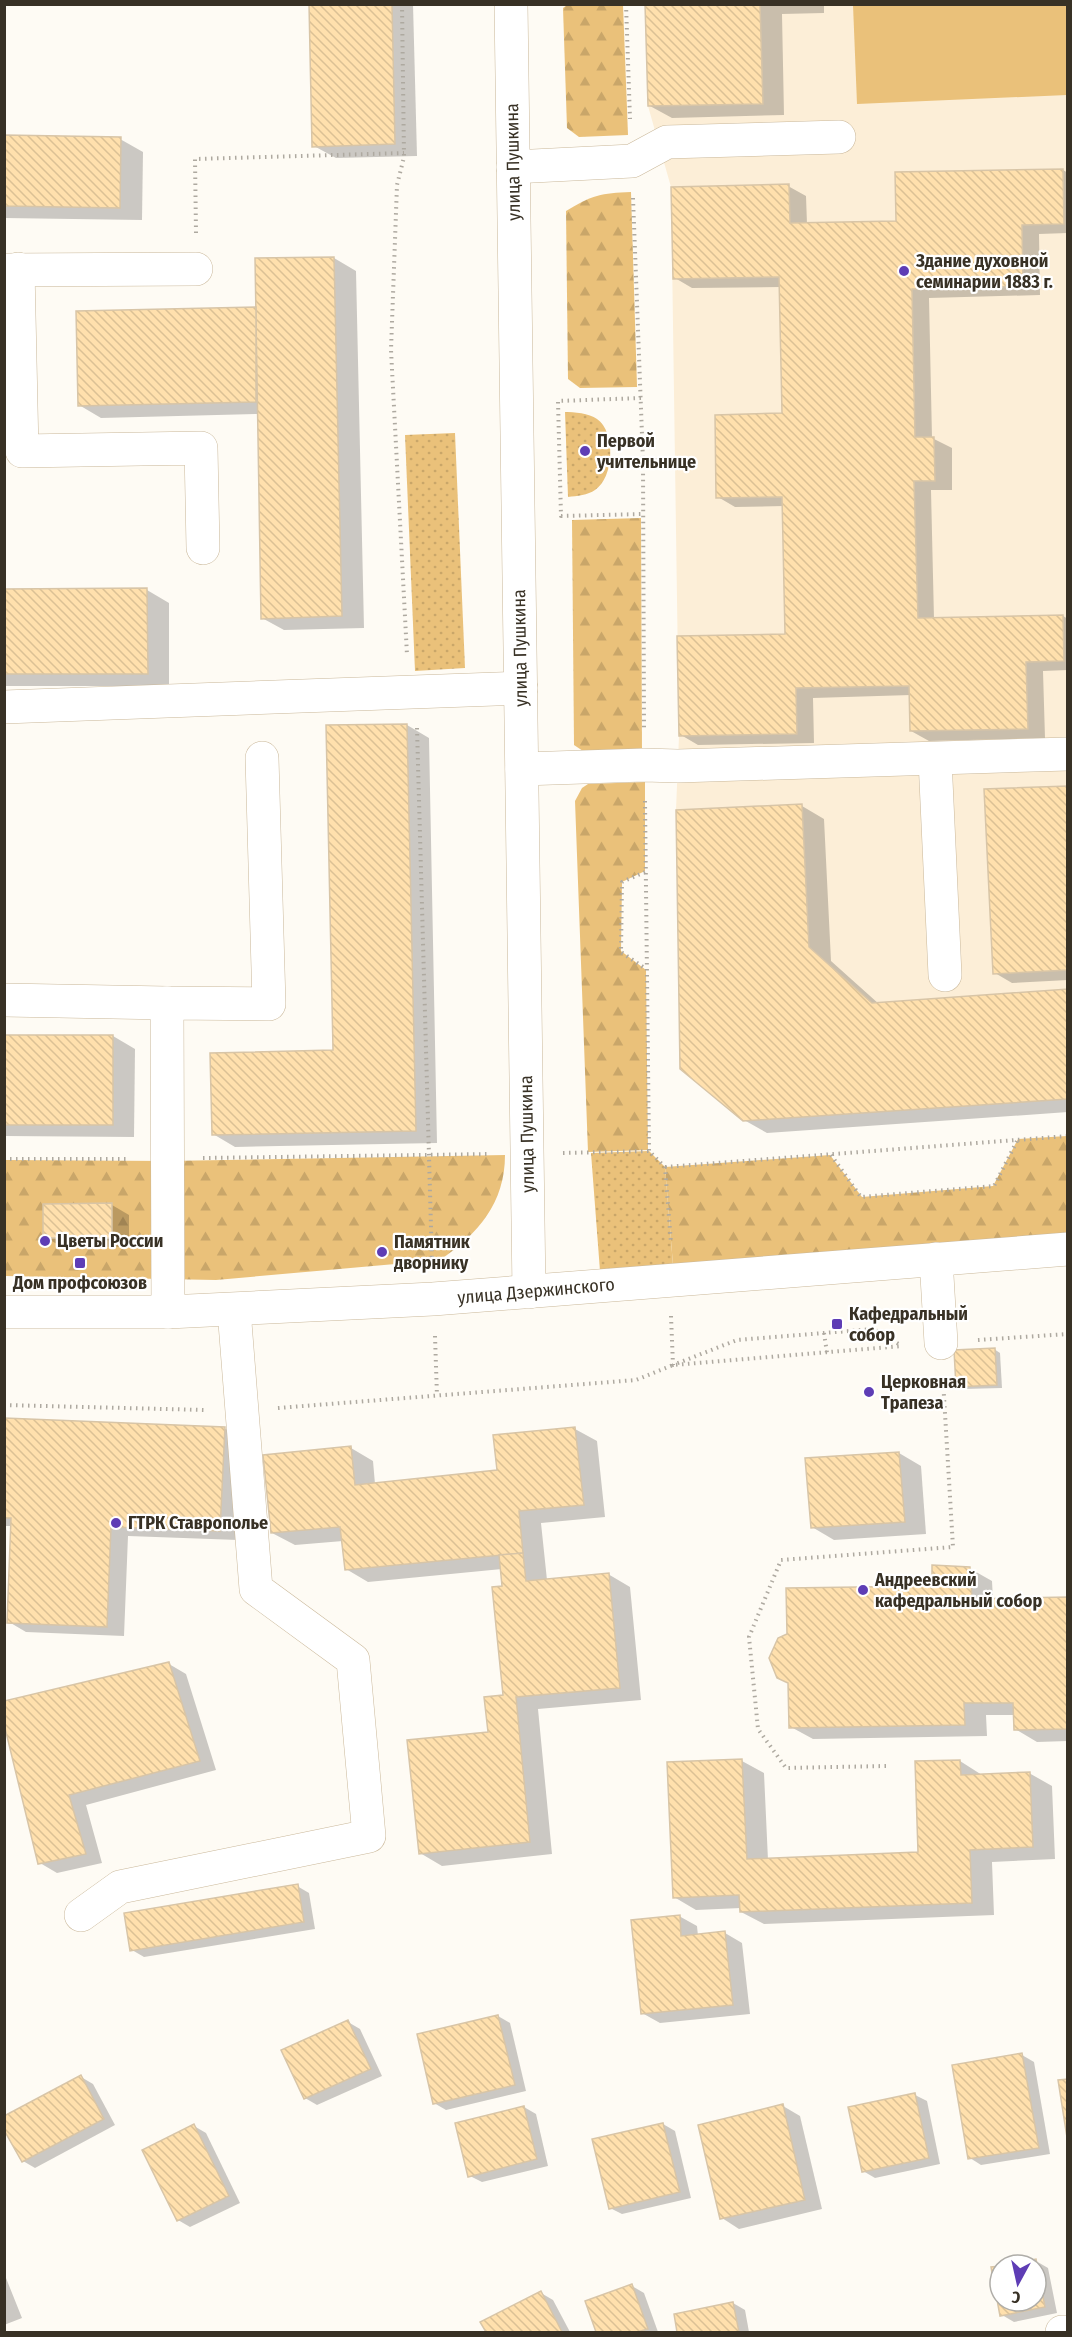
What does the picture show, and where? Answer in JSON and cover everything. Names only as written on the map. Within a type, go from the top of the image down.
[{"type":"street","name":"улица Пушкина","points":[[511,4],[529,1292]]},
{"type":"street","points":[[513,167],[632,161],[667,141],[839,137]]},
{"type":"street","points":[[196,268],[11,269],[22,452],[201,448],[203,548]]},
{"type":"street","points":[[4,707],[521,688]]},
{"type":"street","points":[[522,769],[1068,754]]},
{"type":"street","points":[[4,1000],[269,1004],[262,758]]},
{"type":"street","points":[[935,759],[945,975]]},
{"type":"street","points":[[167,1003],[168,1312]]},
{"type":"street","name":"улица Дзержинского","points":[[4,1312],[234,1310],[529,1292],[1068,1249]]},
{"type":"street","points":[[936,1259],[941,1343]]},
{"type":"street","points":[[81,1916],[120,1887],[369,1836],[353,1660],[256,1589],[234,1310]]},
{"type":"street","points":[[1062,2332],[1068,2332]]},
{"type":"path","points":[[4,1159],[429,1155],[416,722],[409,692],[391,350],[397,185],[404,153],[402,4]]},
{"type":"path","points":[[626,4],[630,124]]},
{"type":"path","points":[[196,268],[195,159],[404,153]]},
{"type":"path","points":[[632,161],[643,461],[649,1151]]},
{"type":"path","points":[[641,398],[558,401],[561,516],[643,514]]},
{"type":"path","points":[[643,461],[683,459]]},
{"type":"path","points":[[645,872],[622,882],[621,952],[646,969]]},
{"type":"path","points":[[665,1167],[1068,1136]]},
{"type":"path","points":[[830,1155],[861,1197],[994,1186],[1018,1139]]},
{"type":"path","points":[[4,1405],[243,1411],[636,1380],[737,1340],[874,1329],[902,1346]]},
{"type":"path","points":[[824,1333],[827,1353]]},
{"type":"path","points":[[673,1365],[1068,1334]]},
{"type":"path","points":[[886,1766],[786,1768],[758,1729],[749,1637],[781,1560],[953,1547],[941,1343]]},
{"type":"shaded area","points":[[645,5],[1067,5],[1067,1099],[743,1121],[680,1069],[676,810],[679,736],[671,187],[648,106]]},
{"type":"green space","points":[[567,5],[623,5],[628,135],[579,137],[567,128],[563,8]]},
{"type":"green space","points":[[853,5],[1067,5],[1067,95],[857,104]]},
{"type":"green space","points":[[631,192],[637,387],[580,388],[568,379],[566,211],[597,196]]},
{"type":"green space","points":[[565,412],[586,414],[597,419],[603,425],[610,444],[609,466],[601,484],[589,493],[568,497]]},
{"type":"green space","points":[[455,433],[465,668],[415,671],[405,435]]},
{"type":"green space","points":[[641,518],[642,753],[586,753],[574,745],[572,520]]},
{"type":"green space","points":[[645,782],[645,871],[622,882],[621,951],[646,970],[648,1150],[588,1152],[575,801],[582,788],[588,784]]},
{"type":"green space","points":[[1067,1136],[1067,1236],[673,1265],[665,1167],[830,1155],[862,1197],[993,1186],[1018,1139]]},
{"type":"green space","points":[[649,1151],[665,1167],[673,1265],[600,1271],[591,1153]]},
{"type":"green space","points":[[505,1155],[500,1188],[487,1216],[466,1239],[440,1260],[216,1280],[5,1276],[5,1160],[166,1161]]},
{"type":"building","points":[[309,4],[392,4],[395,144],[312,147]]},
{"type":"building","points":[[645,4],[760,4],[763,104],[648,106]]},
{"type":"building","points":[[4,135],[121,137],[120,208],[4,206]]},
{"type":"building","points":[[1063,169],[1064,224],[1022,225],[1023,286],[912,289],[915,437],[934,437],[935,481],[914,481],[918,618],[1063,615],[1064,661],[1026,662],[1028,729],[910,731],[909,686],[796,688],[797,734],[679,736],[677,636],[785,634],[782,497],[716,498],[715,415],[782,413],[779,277],[673,279],[671,187],[789,184],[790,223],[896,221],[895,172]]},
{"type":"building","points":[[334,257],[342,616],[261,619],[255,258]]},
{"type":"building","points":[[256,307],[256,402],[78,406],[76,311]]},
{"type":"building","points":[[147,588],[148,674],[4,674],[4,589]]},
{"type":"building","points":[[407,724],[416,1131],[212,1135],[210,1053],[333,1050],[326,725]]},
{"type":"building","points":[[1068,786],[1068,970],[993,974],[984,789]]},
{"type":"building","points":[[802,804],[809,947],[872,1003],[1068,989],[1068,1099],[743,1121],[680,1069],[676,810]]},
{"type":"building","points":[[4,1035],[113,1035],[113,1125],[4,1125]]},
{"type":"building","points":[[112,1203],[112,1238],[43,1238],[43,1204]]},
{"type":"building","points":[[995,1348],[997,1385],[956,1387],[954,1350]]},
{"type":"building","name":"ГТРК Ставрополье","points":[[4,1418],[225,1427],[220,1531],[111,1527],[107,1627],[7,1623],[11,1518],[4,1518]]},
{"type":"building","points":[[575,1427],[584,1505],[519,1511],[523,1553],[345,1570],[340,1527],[271,1533],[263,1455],[351,1446],[355,1485],[497,1470],[493,1435]]},
{"type":"building","points":[[899,1452],[905,1522],[811,1528],[805,1458]]},
{"type":"building","points":[[523,1553],[526,1581],[609,1573],[620,1688],[516,1697],[530,1842],[419,1854],[407,1740],[488,1732],[484,1697],[503,1695],[492,1587],[502,1586],[499,1555]]},
{"type":"building","points":[[932,1565],[970,1567],[972,1599],[1068,1597],[1068,1729],[1014,1730],[1013,1703],[964,1703],[965,1725],[789,1728],[788,1683],[777,1678],[769,1658],[778,1638],[787,1634],[786,1588],[932,1586]]},
{"type":"building","points":[[169,1662],[200,1761],[69,1795],[86,1854],[38,1864],[4,1724],[4,1701]]},
{"type":"building","points":[[742,1759],[747,1859],[918,1852],[915,1761],[960,1760],[961,1775],[1030,1772],[1033,1847],[970,1850],[972,1903],[740,1912],[739,1895],[673,1898],[667,1762]]},
{"type":"building","points":[[298,1884],[304,1922],[130,1951],[124,1913]]},
{"type":"building","points":[[680,1915],[681,1936],[725,1931],[733,2005],[641,2014],[631,1920]]},
{"type":"building","points":[[498,2015],[515,2085],[433,2104],[417,2034]]},
{"type":"building","points":[[348,2020],[371,2069],[304,2099],[281,2050]]},
{"type":"building","points":[[1022,2053],[1039,2148],[968,2159],[952,2065]]},
{"type":"building","points":[[81,2075],[104,2119],[22,2162],[4,2130],[4,2116]]},
{"type":"building","points":[[1068,2079],[1068,2144],[1058,2080]]},
{"type":"building","points":[[915,2093],[929,2158],[862,2172],[848,2107]]},
{"type":"building","points":[[783,2104],[805,2200],[720,2219],[698,2125]]},
{"type":"building","points":[[524,2106],[537,2159],[468,2177],[455,2123]]},
{"type":"building","points":[[663,2123],[680,2192],[609,2209],[592,2139]]},
{"type":"building","points":[[194,2124],[229,2196],[177,2221],[142,2150]]},
{"type":"building","points":[[632,2284],[648,2329],[637,2332],[596,2332],[585,2301]]},
{"type":"building","points":[[541,2291],[562,2332],[486,2332],[480,2322]]},
{"type":"building","points":[[733,2302],[739,2332],[677,2332],[674,2314]]},
{"type":"building","points":[[999,2313],[1015,2313],[1000,2316]]},
{"type":"place","name":"Здание духовной семинарии 1883 г.","points":[[904,271]]},
{"type":"place","name":"Первой учительнице","points":[[585,451]]},
{"type":"place","name":"Цветы России","points":[[45,1241]]},
{"type":"place","name":"Памятник дворнику","points":[[382,1252]]},
{"type":"place","name":"Дом профсоюзов","points":[[80,1263]]},
{"type":"place","name":"Кафедральный собор","points":[[837,1324]]},
{"type":"place","name":"Церковная Трапеза","points":[[869,1392]]},
{"type":"place","name":"ГТРК Ставрополье","points":[[116,1523]]},
{"type":"place","name":"Андреевский кафедральный собор","points":[[863,1590]]}]
